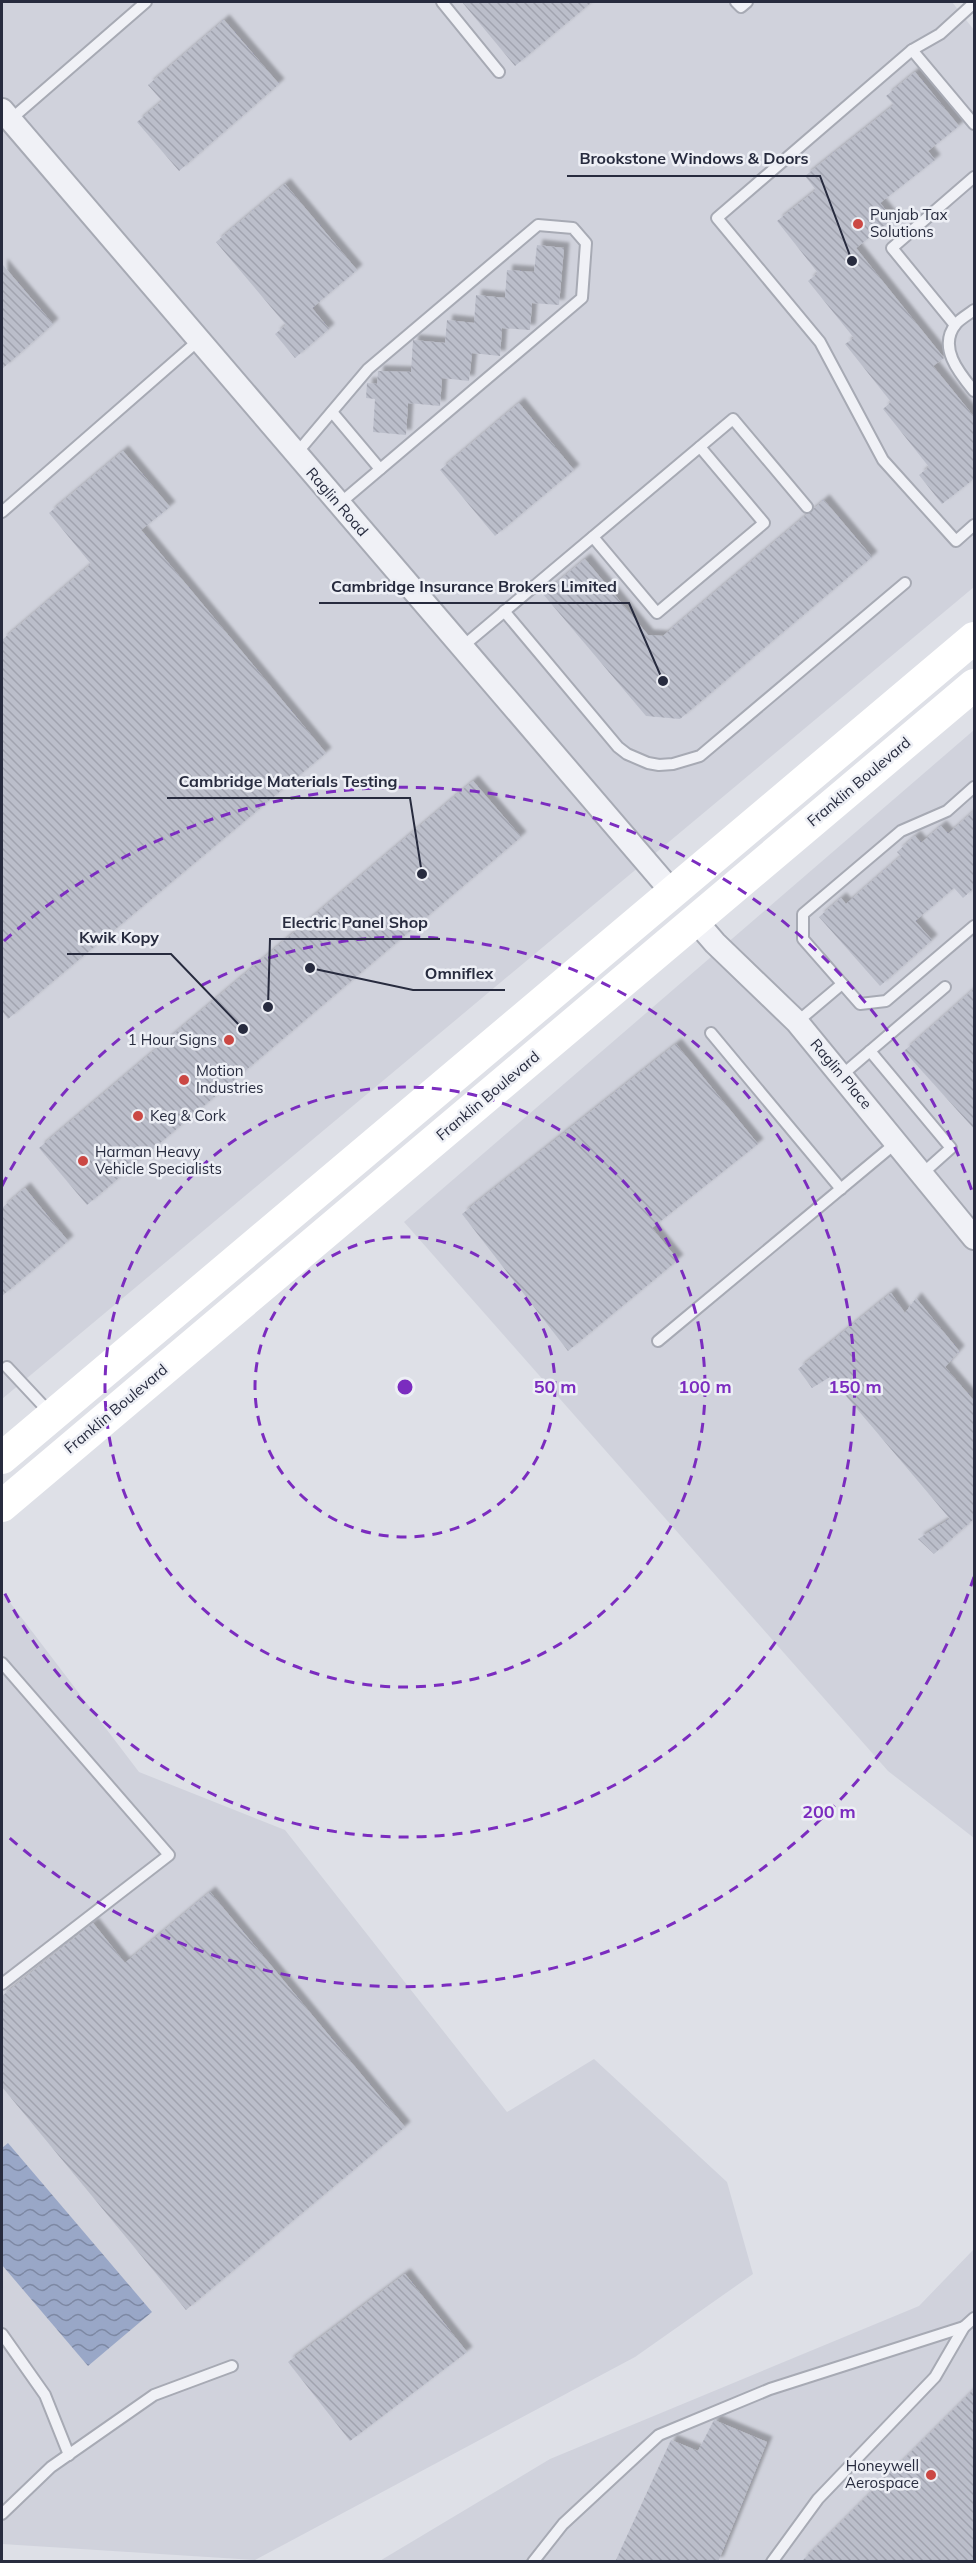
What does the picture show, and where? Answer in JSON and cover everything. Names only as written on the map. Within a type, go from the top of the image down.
[{"type":"main road","points":[[2,1458],[975,638]]},
{"type":"main road","name":"Franklin Boulevard","points":[[2,1506],[975,685]]},
{"type":"street","name":"Raglin Road","points":[[6,115],[673,893]]},
{"type":"street","name":"Raglin Place","points":[[696,921],[715,944],[797,1022],[975,1238]]},
{"type":"lane","points":[[6,115],[146,2]]},
{"type":"lane","points":[[442,2],[500,72]]},
{"type":"lane","points":[[736,2],[741,7],[747,2]]},
{"type":"lane","points":[[975,3],[940,34],[912,50],[717,218],[820,342],[883,460],[956,541],[975,525]]},
{"type":"lane","points":[[912,50],[975,124]]},
{"type":"lane","points":[[955,325],[892,248],[975,177]]},
{"type":"lane","points":[[296,454],[368,369],[538,225],[573,228],[586,243],[582,298],[339,504]]},
{"type":"lane","points":[[975,310],[955,325],[948,347],[957,370],[975,391]]},
{"type":"lane","points":[[2,512],[199,340]]},
{"type":"lane","points":[[332,412],[380,469]]},
{"type":"lane","points":[[462,647],[733,419],[807,507]]},
{"type":"lane","points":[[593,537],[657,613],[707,571],[764,523],[700,447]]},
{"type":"lane","points":[[504,611],[618,747],[648,763],[673,764],[700,756],[906,583]]},
{"type":"lane","points":[[975,787],[946,811],[901,831],[803,914],[803,939],[860,1004],[886,1001],[975,926]]},
{"type":"lane","points":[[797,1022],[842,984]]},
{"type":"lane","points":[[842,1075],[945,987]]},
{"type":"lane","points":[[711,1033],[841,1189]]},
{"type":"lane","points":[[870,1051],[951,1148],[923,1173]]},
{"type":"lane","points":[[658,1341],[898,1142]]},
{"type":"lane","points":[[7,1367],[52,1416]]},
{"type":"lane","points":[[2,1663],[169,1856],[2,1984]]},
{"type":"lane","points":[[772,2562],[818,2499],[935,2377],[964,2327],[975,2318]]},
{"type":"lane","points":[[533,2562],[563,2524],[659,2435],[770,2389],[964,2327]]},
{"type":"lane","points":[[2,2334],[45,2396],[69,2455]]},
{"type":"lane","points":[[2,2514],[51,2467],[154,2396],[232,2366]]},
{"type":"shaded area","points":[[2,2],[952,2],[974,30],[974,587],[2,1399]]},
{"type":"shaded area","points":[[974,730],[974,1838],[888,1771],[404,1222]]},
{"type":"shaded area","points":[[2,1592],[139,1772],[285,1830],[507,2112],[594,2059],[727,2182],[753,2274],[635,2357],[255,2560],[2,2544]]},
{"type":"shaded area","points":[[974,2249],[974,2561],[378,2562],[550,2459],[919,2306]]},
{"type":"water","points":[[8,2143],[152,2312],[88,2366],[2,2265],[2,2148]]},
{"type":"building","points":[[462,2],[592,2],[515,66]]},
{"type":"building","points":[[224,20],[279,84],[179,171],[137,122],[162,101],[148,85]]},
{"type":"building","points":[[915,72],[959,126],[928,151],[935,160],[880,203],[893,219],[856,248],[944,358],[933,366],[975,418],[975,478],[942,504],[919,475],[929,467],[883,409],[891,402],[845,344],[854,338],[808,281],[818,273],[777,221],[816,190],[805,176],[894,105],[886,96]]},
{"type":"building","points":[[285,184],[357,270],[312,308],[329,329],[295,358],[275,334],[286,325],[216,242]]},
{"type":"building","points":[[537,245],[564,248],[559,305],[532,303],[530,330],[502,328],[500,356],[472,353],[469,381],[442,378],[440,406],[408,403],[406,435],[373,432],[375,399],[366,398],[367,383],[377,384],[378,371],[411,372],[413,340],[445,343],[447,320],[474,323],[476,295],[505,298],[507,270],[534,272]]},
{"type":"building","points":[[2,264],[53,324],[2,369]]},
{"type":"building","points":[[519,403],[574,470],[495,536],[440,470]]},
{"type":"building","points":[[123,451],[170,507],[141,530],[326,753],[8,1019],[2,1011],[2,640],[91,564],[49,513]]},
{"type":"building","points":[[824,500],[872,557],[680,719],[646,716],[543,594],[585,559],[648,635],[663,636]]},
{"type":"building","points":[[473,781],[521,837],[87,1205],[39,1148]]},
{"type":"building","points":[[975,810],[975,887],[963,898],[954,888],[915,921],[932,940],[880,986],[819,917],[841,898],[846,904],[901,856],[897,852],[915,836],[921,843],[941,826],[948,834]]},
{"type":"building","points":[[975,988],[975,1130],[904,1051]]},
{"type":"building","points":[[676,1044],[758,1144],[652,1228],[678,1260],[568,1351],[462,1214]]},
{"type":"building","points":[[25,1188],[68,1241],[2,1296],[2,1208]]},
{"type":"building","points":[[891,1293],[905,1313],[916,1298],[959,1351],[945,1367],[975,1402],[975,1518],[934,1554],[918,1539],[950,1519],[830,1377],[812,1388],[798,1369]]},
{"type":"building","points":[[210,1892],[405,2127],[186,2310],[2,2087],[2,1996],[93,1923],[125,1963]]},
{"type":"building","points":[[405,2274],[467,2352],[350,2441],[288,2362]]},
{"type":"building","name":"Honeywell Aerospace","points":[[975,2388],[975,2562],[801,2562]]},
{"type":"building","points":[[714,2420],[767,2442],[718,2562],[615,2562],[671,2440],[698,2451]]},
{"type":"place","name":"Punjab Tax Solutions","points":[[858,224]]},
{"type":"place","name":"Brookstone Windows & Doors","points":[[852,261]]},
{"type":"place","name":"Cambridge Insurance Brokers Limited","points":[[663,681]]},
{"type":"place","name":"Cambridge Materials Testing","points":[[422,874]]},
{"type":"place","name":"Omniflex","points":[[310,968]]},
{"type":"place","name":"Electric Panel Shop","points":[[268,1007]]},
{"type":"place","name":"Kwik Kopy","points":[[243,1029]]},
{"type":"place","name":"1 Hour Signs","points":[[229,1040]]},
{"type":"place","name":"Motion Industries","points":[[184,1080]]},
{"type":"place","name":"Keg & Cork","points":[[138,1116]]},
{"type":"place","name":"Harman Heavy Vehicle Specialists","points":[[83,1161]]},
{"type":"place","name":"Honeywell Aerospace","points":[[931,2475]]}]
